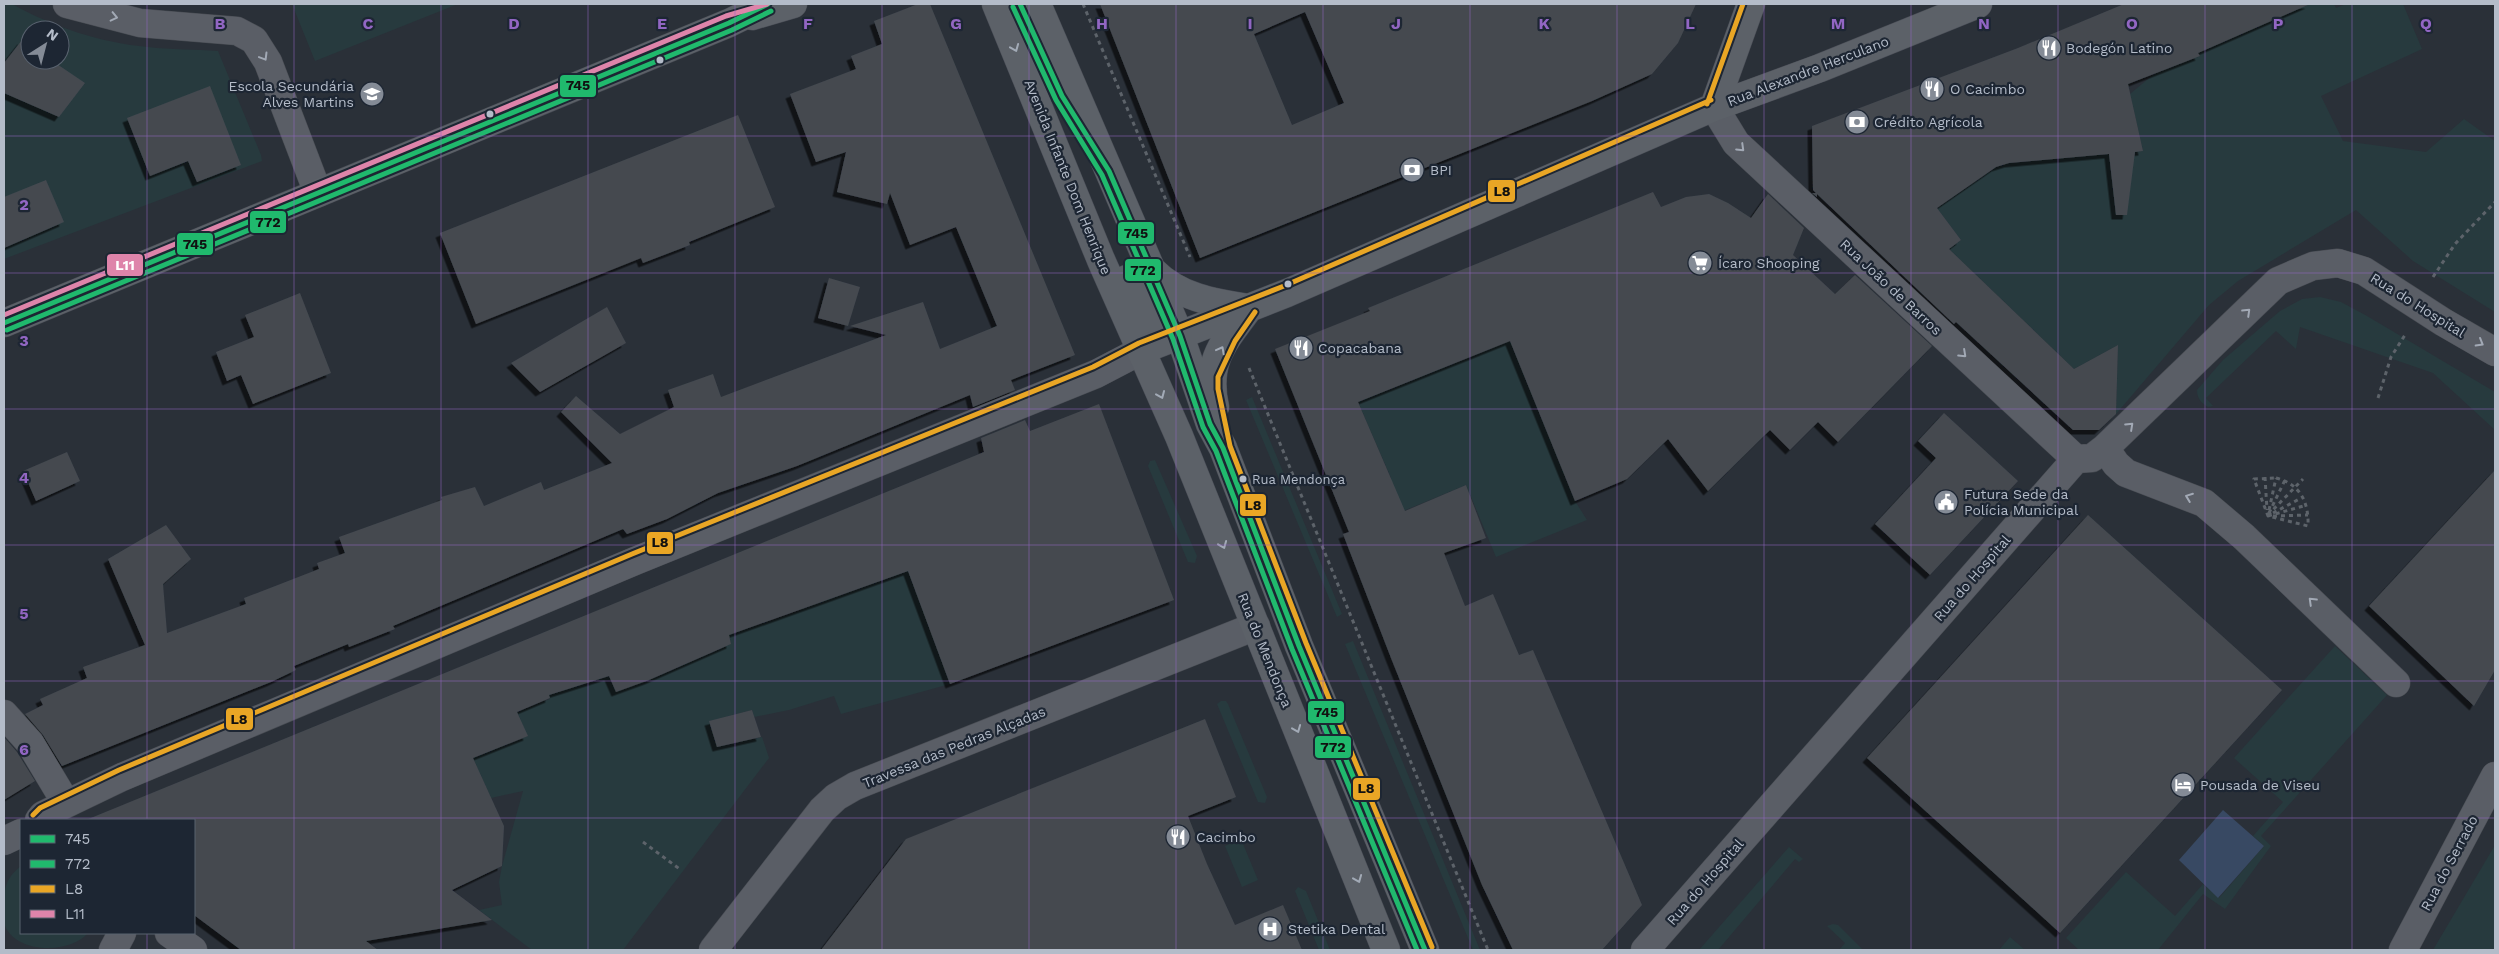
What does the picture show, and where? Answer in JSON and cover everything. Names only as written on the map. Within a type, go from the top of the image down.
[{"type":"main road","points":[[4,323],[729,23],[768,4]]},
{"type":"main road","points":[[729,23],[793,4]]},
{"type":"main road","name":"Avenida Infante Dom Henrique","points":[[996,4],[1101,260],[1142,350]]},
{"type":"main road","name":"Avenida Infante Dom Henrique","points":[[1020,4],[1062,96],[1084,134],[1109,171]]},
{"type":"main road","name":"Avenida Infante Dom Henrique","points":[[1037,4],[1180,336]]},
{"type":"main road","points":[[1714,108],[1750,4]]},
{"type":"main road","name":"Rua Alexandre Herculano","points":[[1142,350],[1249,308],[1642,141],[1714,108],[1978,4]]},
{"type":"main road","points":[[1044,120],[1068,150],[1087,182],[1133,293],[1147,313],[1162,327],[1180,336],[1210,424],[1223,448],[1299,646],[1424,947]]},
{"type":"main road","points":[[1151,269],[1162,281],[1186,294],[1215,303],[1249,308],[1232,331],[1216,360],[1211,375],[1211,390],[1223,448]]},
{"type":"main road","name":"Rua do Mendonça","points":[[1142,350],[1256,626],[1386,950]]},
{"type":"street","points":[[67,4],[140,23],[237,31],[254,40],[268,62],[318,193]]},
{"type":"street","name":"Rua João de Barros","points":[[1714,108],[1736,143],[2076,459]]},
{"type":"street","name":"Rua do Hospital","points":[[1645,950],[2076,459],[2092,458],[2105,448],[2278,282],[2313,266],[2338,263],[2364,271],[2443,322],[2495,352]]},
{"type":"street","name":"Rua Alexandre Herculano","points":[[40,819],[43,815],[66,803],[313,696],[634,560],[1096,374],[1142,350]]},
{"type":"street","points":[[2105,448],[2116,464],[2126,473],[2204,503],[2244,537],[2396,683]]},
{"type":"street","name":"Travessa das Pedras Alçadas","points":[[713,950],[822,810],[836,797],[855,786],[1256,626]]},
{"type":"street","points":[[4,714],[30,743],[66,803]]},
{"type":"street","name":"Rua do Serrado","points":[[2403,950],[2495,776]]},
{"type":"street","points":[[4,841],[20,833]]},
{"type":"street","points":[[113,950],[121,934]]},
{"type":"street","points":[[170,934],[193,950]]},
{"type":"path","points":[[1083,4],[1190,258]]},
{"type":"path","points":[[2429,283],[2456,244],[2495,202]]},
{"type":"path","points":[[1232,331],[1256,384],[1488,950]]},
{"type":"path","points":[[2378,398],[2391,356],[2405,334]]},
{"type":"path","points":[[2265,477],[2268,516]]},
{"type":"path","points":[[2265,477],[2285,480],[2303,497],[2308,505],[2308,526],[2268,516],[2254,478],[2265,477]]},
{"type":"path","points":[[2268,516],[2276,478]]},
{"type":"path","points":[[2268,516],[2302,479]]},
{"type":"path","points":[[2268,516],[2285,480]]},
{"type":"path","points":[[2268,516],[2303,497]]},
{"type":"path","points":[[2268,516],[2308,505]]},
{"type":"path","points":[[2268,516],[2308,515]]},
{"type":"path","points":[[643,842],[681,870]]},
{"type":"green space","points":[[4,4],[12,4],[44,20],[20,20],[20,70],[70,70],[70,30],[131,45],[218,51],[262,161],[4,259]]},
{"type":"green space","points":[[292,4],[458,4],[315,61]]},
{"type":"green space","points":[[2309,4],[2334,4],[2336,8],[2346,4],[2403,4],[2422,49],[2321,96],[2343,141],[2426,152],[2464,119],[2495,141],[2495,312],[2413,261],[2356,210],[2238,281],[2209,305],[2116,414],[2118,345],[2074,369],[1949,249],[1961,240],[1937,208],[1995,168],[2009,163],[2143,151],[2130,94],[2154,74],[2200,56],[2198,53]]},
{"type":"green space","points":[[2320,297],[2341,302],[2367,316],[2495,392],[2495,430],[2433,373],[2300,327],[2296,349],[2276,331],[2206,398],[2213,406],[2208,407],[2201,402],[2197,390],[2223,360],[2280,311],[2302,299]]},
{"type":"green space","points":[[1510,341],[1575,501],[1587,520],[1496,557],[1466,485],[1384,519],[1391,478],[1358,402]]},
{"type":"green space","points":[[1252,397],[1342,614],[1337,617],[1246,400]]},
{"type":"green space","points":[[1155,460],[1197,556],[1195,563],[1188,562],[1148,466],[1150,461]]},
{"type":"green space","points":[[912,565],[950,684],[841,714],[834,696],[789,710],[754,717],[752,710],[710,721],[717,747],[762,737],[769,758],[623,950],[532,950],[479,910],[502,905],[499,882],[523,791],[491,798],[473,758],[527,736],[517,712],[550,699],[547,691],[579,686],[609,676],[616,692],[649,680],[731,644],[729,635],[802,610],[801,605],[837,592],[839,596],[875,583]]},
{"type":"green space","points":[[1353,641],[1480,950],[1473,950],[1345,644]]},
{"type":"green space","points":[[2335,646],[2387,695],[2261,836],[2271,846],[2225,909],[2203,894],[2158,950],[2079,950],[2066,938],[2126,872],[2175,916],[2203,884],[2219,898],[2264,846],[2253,836],[2283,802],[2234,758]]},
{"type":"green space","points":[[1221,701],[1226,701],[1228,704],[1267,797],[1265,803],[1258,802],[1217,704]]},
{"type":"green space","points":[[1241,839],[1258,880],[1242,887],[1225,846]]},
{"type":"green space","points":[[2495,845],[2495,950],[2433,950]]},
{"type":"green space","points":[[1789,847],[1803,859],[1799,862],[1795,859],[1718,950],[1699,950]]},
{"type":"green space","points":[[20,867],[20,934],[87,934],[80,940],[69,945],[44,948],[20,942],[11,935],[5,926],[3,914],[5,891],[13,874]]},
{"type":"green space","points":[[1298,887],[1306,891],[1330,950],[1319,950],[1295,891]]},
{"type":"green space","points":[[1838,925],[1863,950],[1839,950],[1845,943],[1827,926]]},
{"type":"green space","points":[[2010,937],[2025,950],[1999,950]]},
{"type":"water","points":[[2223,810],[2264,846],[2218,898],[2179,860]]},
{"type":"building","points":[[918,4],[930,4],[1075,355],[1011,380],[1015,390],[973,407],[970,395],[797,466],[718,493],[667,519],[627,534],[623,529],[393,626],[395,629],[349,647],[348,644],[294,666],[296,670],[271,682],[62,766],[43,735],[25,714],[43,705],[40,699],[87,678],[83,667],[145,645],[108,559],[166,525],[191,559],[163,584],[167,633],[246,604],[244,598],[319,569],[317,563],[345,553],[339,537],[442,500],[441,497],[475,487],[484,506],[541,482],[544,490],[612,463],[561,412],[576,396],[620,434],[674,407],[668,390],[713,374],[721,397],[886,335],[850,326],[923,302],[940,349],[997,326],[956,227],[910,245],[890,193],[887,204],[837,192],[846,152],[816,162],[790,94],[856,69],[851,56],[882,44],[874,21]]},
{"type":"building","points":[[1100,4],[1696,4],[1678,43],[1652,74],[1592,101],[1200,258]],"holes":[[[1305,12],[1344,103],[1292,125],[1254,34]]]},
{"type":"building","points":[[2124,4],[2310,4],[2198,53],[2200,56],[2128,84],[2143,151],[2135,152],[2127,215],[2116,215],[2109,154],[2009,163],[1996,167],[1937,208],[1961,240],[1949,249],[2074,369],[2118,345],[2116,414],[2099,430],[2073,430],[1956,322],[1954,324],[1817,194],[1817,197],[1812,193],[1816,193],[1813,190],[1812,126],[2018,48]]},
{"type":"building","points":[[20,43],[20,70],[66,70],[85,83],[59,117],[4,93],[4,63]]},
{"type":"building","points":[[210,86],[241,165],[197,182],[188,161],[150,176],[127,118]]},
{"type":"building","points":[[738,115],[775,207],[689,242],[690,245],[643,263],[641,258],[476,324],[440,233]]},
{"type":"building","points":[[46,180],[64,222],[4,248],[4,197]]},
{"type":"building","points":[[1653,192],[1661,207],[1686,197],[1709,194],[1728,203],[1751,218],[1768,194],[1804,228],[1793,255],[1835,294],[1855,275],[1932,346],[1838,442],[1818,422],[1790,450],[1770,430],[1708,491],[1668,439],[1627,479],[1575,501],[1510,341],[1358,402],[1405,511],[1466,485],[1486,538],[1444,553],[1465,606],[1493,594],[1519,655],[1533,650],[1642,905],[1602,950],[1513,950],[1482,885],[1391,658],[1343,534],[1349,532],[1275,349],[1370,311],[1368,308]]},
{"type":"building","points":[[829,278],[860,287],[848,326],[818,318]]},
{"type":"building","points":[[300,293],[331,373],[253,404],[241,375],[227,381],[216,352],[254,337],[245,315]]},
{"type":"building","points":[[607,307],[626,343],[540,392],[511,363]]},
{"type":"building","points":[[1099,404],[1174,600],[950,684],[908,571],[729,635],[731,644],[649,680],[616,692],[609,676],[549,695],[550,698],[517,712],[528,736],[473,758],[504,826],[502,866],[452,890],[492,920],[366,941],[378,950],[241,950],[195,916],[195,819],[88,819],[984,452],[981,438],[1025,420],[1030,431]]},
{"type":"building","name":"Futura Sede da Polícia Municipal","points":[[1944,413],[2018,481],[1930,575],[1875,524],[1936,458],[1918,441]]},
{"type":"building","points":[[67,452],[80,481],[36,501],[23,471]]},
{"type":"building","points":[[2495,470],[2495,670],[2474,706],[2369,606]]},
{"type":"building","points":[[2088,515],[2282,690],[2060,933],[1867,758]]},
{"type":"building","points":[[752,710],[761,737],[717,747],[709,721]]},
{"type":"building","points":[[1205,719],[1236,797],[1188,816],[1207,864],[1235,925],[1283,905],[1302,950],[821,950],[906,839]]},
{"type":"building","points":[[4,737],[17,752],[35,781],[4,800]]},
{"type":"transit line","name":"L11","points":[[4,315],[726,16],[767,4]]},
{"type":"transit line","name":"745","points":[[4,323],[729,23],[768,4]]},
{"type":"transit line","name":"745","points":[[1020,4],[1062,96],[1109,171],[1180,336],[1210,424],[1223,448],[1299,646],[1425,950]]},
{"type":"transit line","name":"L8","points":[[1707,104],[1743,4]]},
{"type":"transit line","name":"772","points":[[1013,7],[1056,100],[1102,175],[1173,339],[1203,427],[1216,451],[1292,649],[1417,950]]},
{"type":"transit line","name":"772","points":[[7,330],[732,30],[771,11]]},
{"type":"transit line","name":"L8","points":[[33,815],[40,808],[119,770],[632,554],[1093,367],[1139,343],[1284,286],[1711,100]]},
{"type":"transit line","name":"L8","points":[[1255,312],[1235,341],[1218,377],[1218,389],[1230,446],[1306,643],[1432,947]]},
{"type":"place","name":"Bodegón Latino","points":[[2049,48]]},
{"type":"place","name":"O Cacimbo","points":[[1932,89]]},
{"type":"place","name":"Escola Secundária Alves Martins","points":[[372,94]]},
{"type":"place","name":"Crédito Agrícola","points":[[1857,122]]},
{"type":"place","name":"BPI","points":[[1412,170]]},
{"type":"place","name":"Ícaro Shooping","points":[[1700,263]]},
{"type":"place","name":"Copacabana","points":[[1301,348]]},
{"type":"place","name":"Rua Mendonça","points":[[1243,479]]},
{"type":"place","name":"Futura Sede da Polícia Municipal","points":[[1946,502]]},
{"type":"place","name":"Pousada de Viseu","points":[[2183,785]]},
{"type":"place","name":"Cacimbo","points":[[1178,837]]},
{"type":"place","name":"Stetika Dental","points":[[1270,929]]}]
